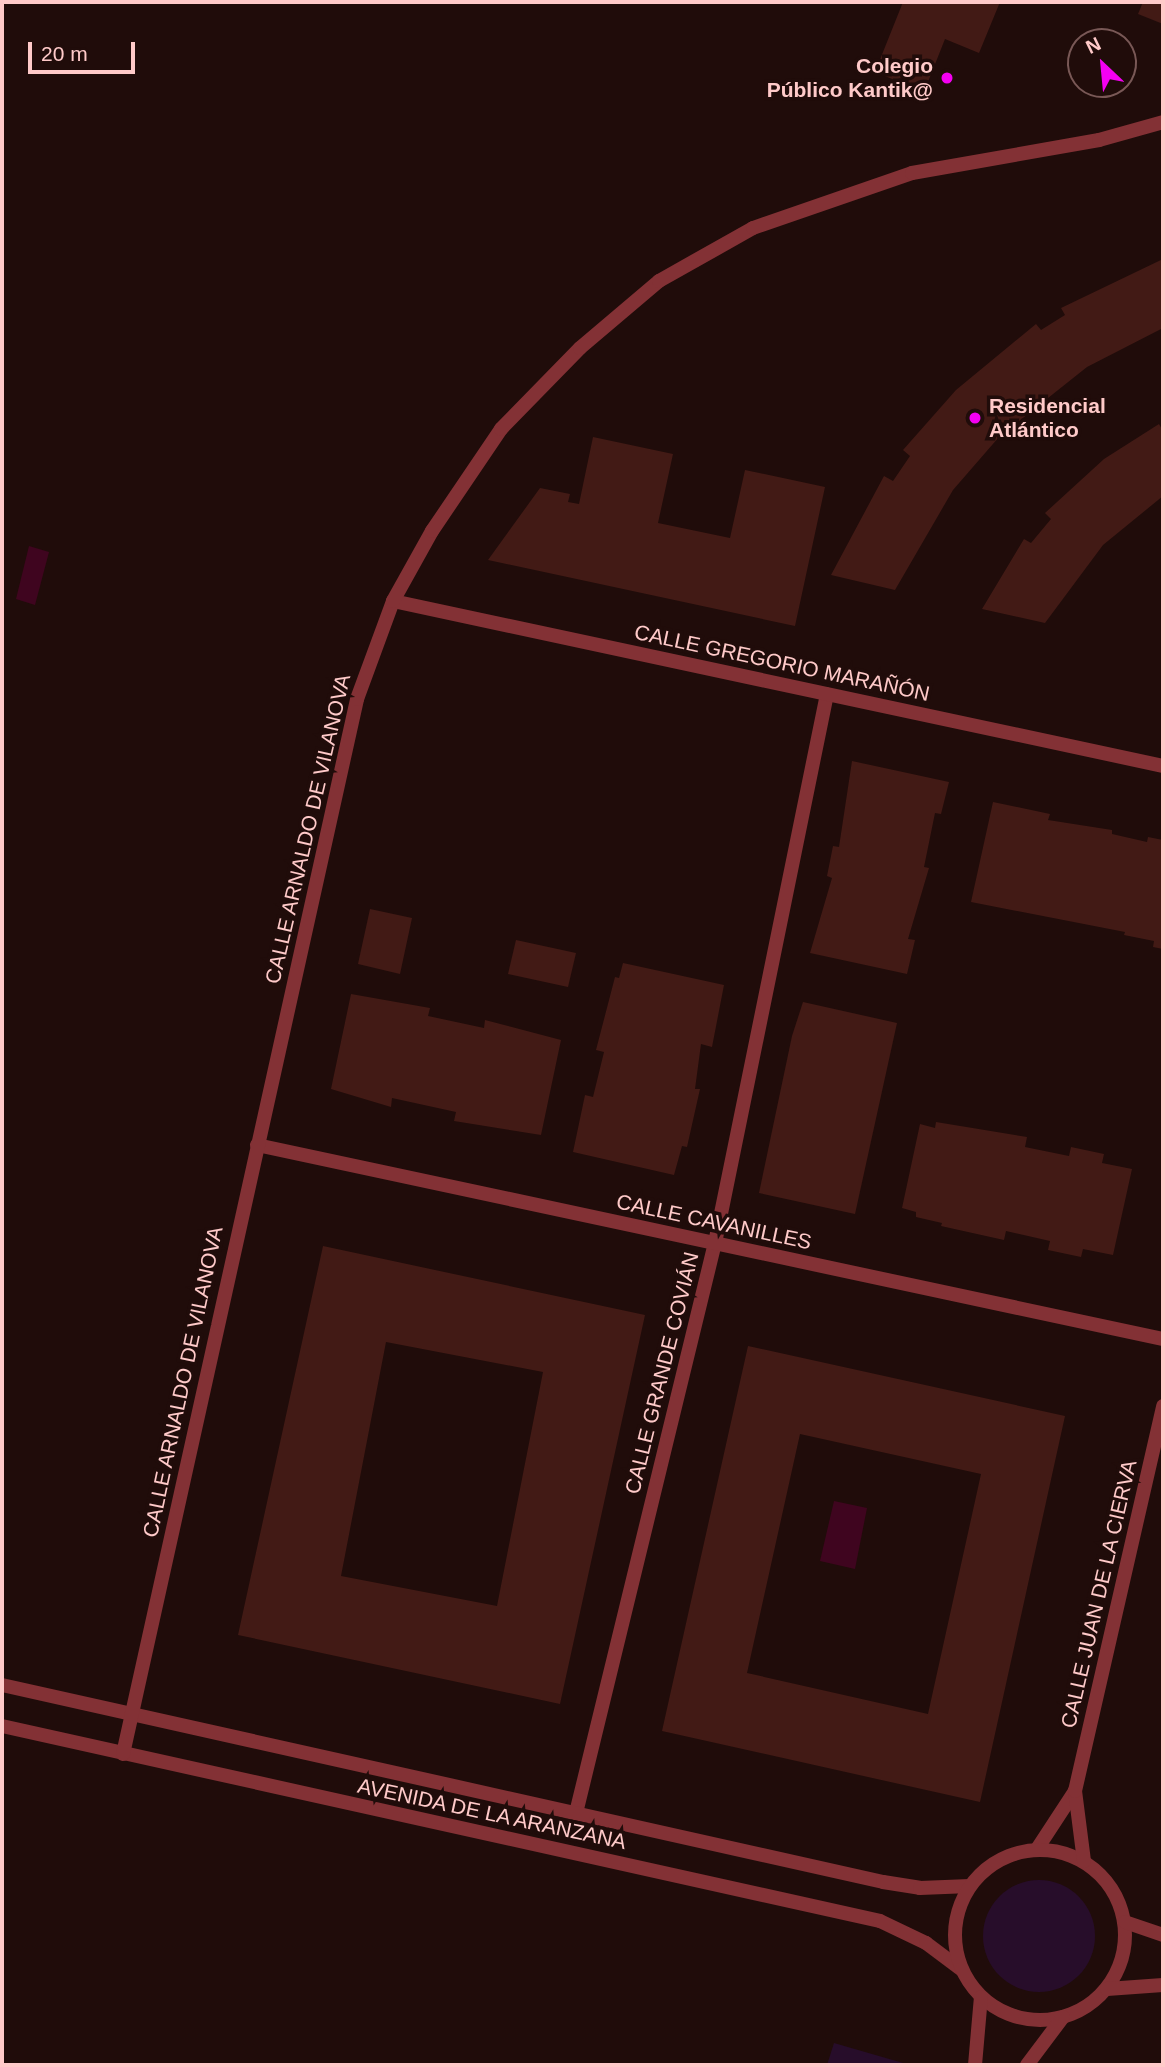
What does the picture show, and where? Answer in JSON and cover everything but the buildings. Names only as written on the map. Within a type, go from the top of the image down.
[{"type":"street","name":"CALLE ARNALDO DE VILANOVA","points":[[123,1754],[357,699],[393,601],[432,531],[501,429],[580,348],[659,281],[753,228],[838,196],[912,173],[1099,140],[1163,122]]},
{"type":"street","name":"CALLE GREGORIO MARAÑÓN","points":[[393,601],[1163,766]]},
{"type":"street","name":"CALLE GRANDE COVIÁN","points":[[576,1813],[715,1243],[827,694]]},
{"type":"street","name":"CALLE CAVANILLES","points":[[257,1145],[1163,1339]]},
{"type":"street","name":"CALLE JUAN DE LA CIERVA","points":[[1084,1861],[1075,1791],[1163,1406]]},
{"type":"street","name":"AVENIDA DE LA ARANZANA","points":[[2,1685],[895,1884],[920,1888],[970,1886]]},
{"type":"street","name":"AVENIDA DE LA ARANZANA","points":[[2,1726],[880,1922],[926,1943],[962,1970]]},
{"type":"street","name":"CALLE JUAN DE LA CIERVA","points":[[1037,1849],[1075,1791]]},
{"type":"street","points":[[1037,1849],[1084,1861],[1111,1887],[1125,1922],[1123,1957],[1107,1989],[1087,2007],[1063,2017],[1024,2018],[1005,2013],[981,1997],[962,1970],[954,1942],[957,1913],[970,1886],[999,1860],[1037,1849]]},
{"type":"street","points":[[1125,1922],[1163,1935]]},
{"type":"street","points":[[1107,1989],[1163,1985]]},
{"type":"street","points":[[975,2065],[981,1997]]},
{"type":"street","points":[[1027,2065],[1063,2017]]},
{"type":"shaded area","points":[[29,546],[49,552],[35,605],[16,599]]},
{"type":"shaded area","points":[[834,1501],[867,1508],[855,1569],[820,1561]]},
{"type":"shaded area","points":[[1039,1880],[1060,1884],[1078,1897],[1091,1915],[1095,1936],[1091,1957],[1078,1975],[1060,1988],[1039,1992],[1018,1988],[1000,1975],[987,1957],[983,1936],[987,1915],[1000,1897],[1018,1884]]},
{"type":"shaded area","points":[[834,2043],[910,2065],[827,2065]]},
{"type":"place","name":"Colegio Público Kantik@","points":[[947,78]]},
{"type":"place","name":"Residencial Atlántico","points":[[975,418]]}]
